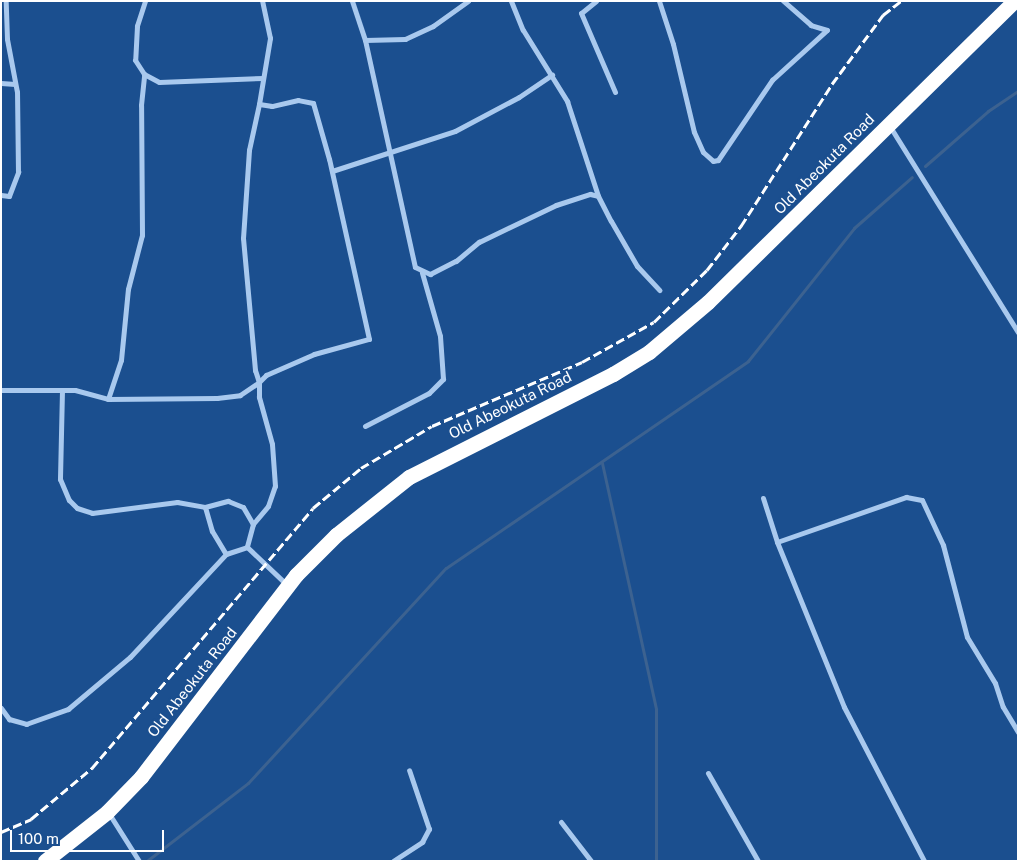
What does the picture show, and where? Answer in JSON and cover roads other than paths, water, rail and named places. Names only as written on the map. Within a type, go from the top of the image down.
[{"type":"highway","name":"Old Abeokuta Road","points":[[45,861],[108,812],[141,777],[288,586],[336,535],[409,477],[613,374],[649,352],[696,313],[1014,1]]},
{"type":"street","points":[[1,195],[9,196],[18,172],[15,84],[7,40],[6,1]]},
{"type":"street","points":[[145,1],[138,26],[135,60],[144,74],[159,82],[263,78]]},
{"type":"street","points":[[247,547],[253,524],[268,506],[275,486],[272,444],[258,397],[260,382],[255,370],[243,238],[249,150],[270,38],[262,1]]},
{"type":"street","points":[[352,1],[366,40],[412,258],[415,267],[422,273],[440,336],[443,379],[430,393],[366,426]]},
{"type":"street","points":[[366,40],[405,39],[432,26],[468,1]]},
{"type":"street","points":[[511,1],[523,30],[567,100],[598,196],[637,266],[659,290]]},
{"type":"street","points":[[596,1],[581,13],[615,92]]},
{"type":"street","points":[[659,1],[673,44],[694,132],[703,152],[713,161],[718,160],[772,80],[827,30],[811,26],[783,1]]},
{"type":"street","points":[[108,398],[121,360],[128,289],[142,236],[144,74]]},
{"type":"street","points":[[332,170],[455,132],[519,97],[552,75]]},
{"type":"street","points":[[1,83],[15,84]]},
{"type":"street","points":[[1,390],[75,390],[108,398],[217,398],[240,395],[260,382],[266,375],[314,354],[369,339],[332,170],[313,102],[298,100],[272,106],[259,104]]},
{"type":"street","points":[[889,125],[1018,332]]},
{"type":"street","points":[[590,194],[594,181]]},
{"type":"street","points":[[422,273],[430,274],[456,261],[479,242],[556,204],[590,194],[598,196]]},
{"type":"street","points":[[62,390],[60,479],[63,492],[77,508],[92,512],[177,502],[205,507],[220,501],[236,503],[247,510],[253,524]]},
{"type":"street","points":[[777,542],[906,497],[922,500],[943,545],[967,637],[995,683],[1003,708],[1018,732]]},
{"type":"street","points":[[763,498],[777,542],[844,707],[924,861]]},
{"type":"street","points":[[205,507],[212,531],[226,554]]},
{"type":"street","points":[[247,547],[288,586]]},
{"type":"street","points":[[1,708],[9,719],[26,724],[68,709],[130,657],[226,554],[247,547]]},
{"type":"street","points":[[393,861],[422,842],[428,829],[409,770]]},
{"type":"street","points":[[708,773],[758,861]]},
{"type":"street","points":[[108,812],[139,861]]},
{"type":"street","points":[[561,822],[591,861]]},
{"type":"waterway","points":[[925,166],[988,111],[1018,91]]},
{"type":"waterway","points":[[148,860],[248,783],[446,568],[748,361],[854,228],[912,177]]},
{"type":"waterway","points":[[602,463],[656,709],[656,861]]},
{"type":"railway","points":[[1,832],[31,819],[92,768],[313,508],[361,468],[432,426],[582,362],[654,322],[707,270],[741,226],[832,84],[883,15],[901,1]]}]
